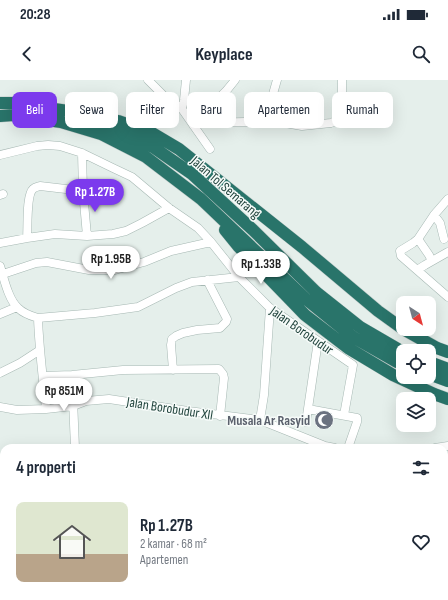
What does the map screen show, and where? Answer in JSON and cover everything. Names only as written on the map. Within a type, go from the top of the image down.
[{"type":"highway","name":"Jalan Tol Semarang","points":[[0,103],[12,103],[65,111]]},
{"type":"highway","name":"Jalan Tol Semarang","points":[[0,116],[13,115],[61,122],[101,134],[146,157],[201,199],[306,299],[353,337],[396,361]]},
{"type":"highway","points":[[118,121],[152,133],[179,149],[396,324]]},
{"type":"highway","name":"Jalan Tol Semarang","points":[[113,128],[153,147],[192,174],[253,230],[316,292],[360,326],[396,348]]},
{"type":"highway","points":[[201,199],[238,246],[305,315],[348,348],[393,375],[448,399]]},
{"type":"highway","points":[[416,336],[437,348],[448,352]]},
{"type":"highway","points":[[436,365],[448,369]]},
{"type":"highway","points":[[436,377],[448,381]]},
{"type":"street","points":[[148,80],[166,98],[182,110],[187,116]]},
{"type":"street","points":[[182,110],[186,80]]},
{"type":"street","points":[[226,92],[235,80]]},
{"type":"street","points":[[274,92],[277,80]]},
{"type":"street","points":[[236,122],[285,123],[302,126],[331,123],[340,119],[342,115],[342,80]]},
{"type":"street","points":[[195,128],[210,149]]},
{"type":"street","name":"Jalan Borobudur","points":[[0,155],[37,146],[48,145],[60,146],[82,153],[132,178],[169,208],[198,228],[239,277],[270,308],[353,365],[344,416]]},
{"type":"street","points":[[82,153],[83,191],[87,236]]},
{"type":"street","points":[[27,238],[28,208],[32,190],[40,186],[83,191]]},
{"type":"street","points":[[448,199],[434,215],[418,239],[400,251],[401,256],[448,298]]},
{"type":"street","points":[[0,243],[55,234],[87,236],[113,234],[126,231],[169,208]]},
{"type":"street","points":[[434,215],[440,224],[444,239]]},
{"type":"street","points":[[418,239],[432,261]]},
{"type":"street","points":[[211,242],[171,251],[144,262],[115,270],[89,270],[47,262],[1,270],[10,296],[17,307],[27,314],[38,318],[95,313],[138,307],[176,288],[192,282],[239,277]]},
{"type":"street","points":[[417,270],[448,252]]},
{"type":"street","points":[[173,370],[171,345],[172,340],[176,336],[197,330],[220,328],[226,322],[227,319],[207,280]]},
{"type":"street","points":[[0,314],[17,307]]},
{"type":"street","points":[[260,420],[264,395],[270,308]]},
{"type":"street","points":[[38,318],[46,409]]},
{"type":"street","points":[[306,422],[318,341]]},
{"type":"street","points":[[0,373],[20,363],[40,350]]},
{"type":"street","points":[[43,376],[123,370],[219,369],[224,378],[220,416]]},
{"type":"street","points":[[72,375],[75,444]]},
{"type":"street","name":"Jalan Borobudur XII","points":[[0,408],[17,410],[46,409],[74,406],[86,401],[109,399],[220,416],[260,420],[318,444]]},
{"type":"street","points":[[308,409],[356,418],[358,420],[349,444]]},
{"type":"place","name":"Musala Ar Rasyid","points":[[324,420]]}]
